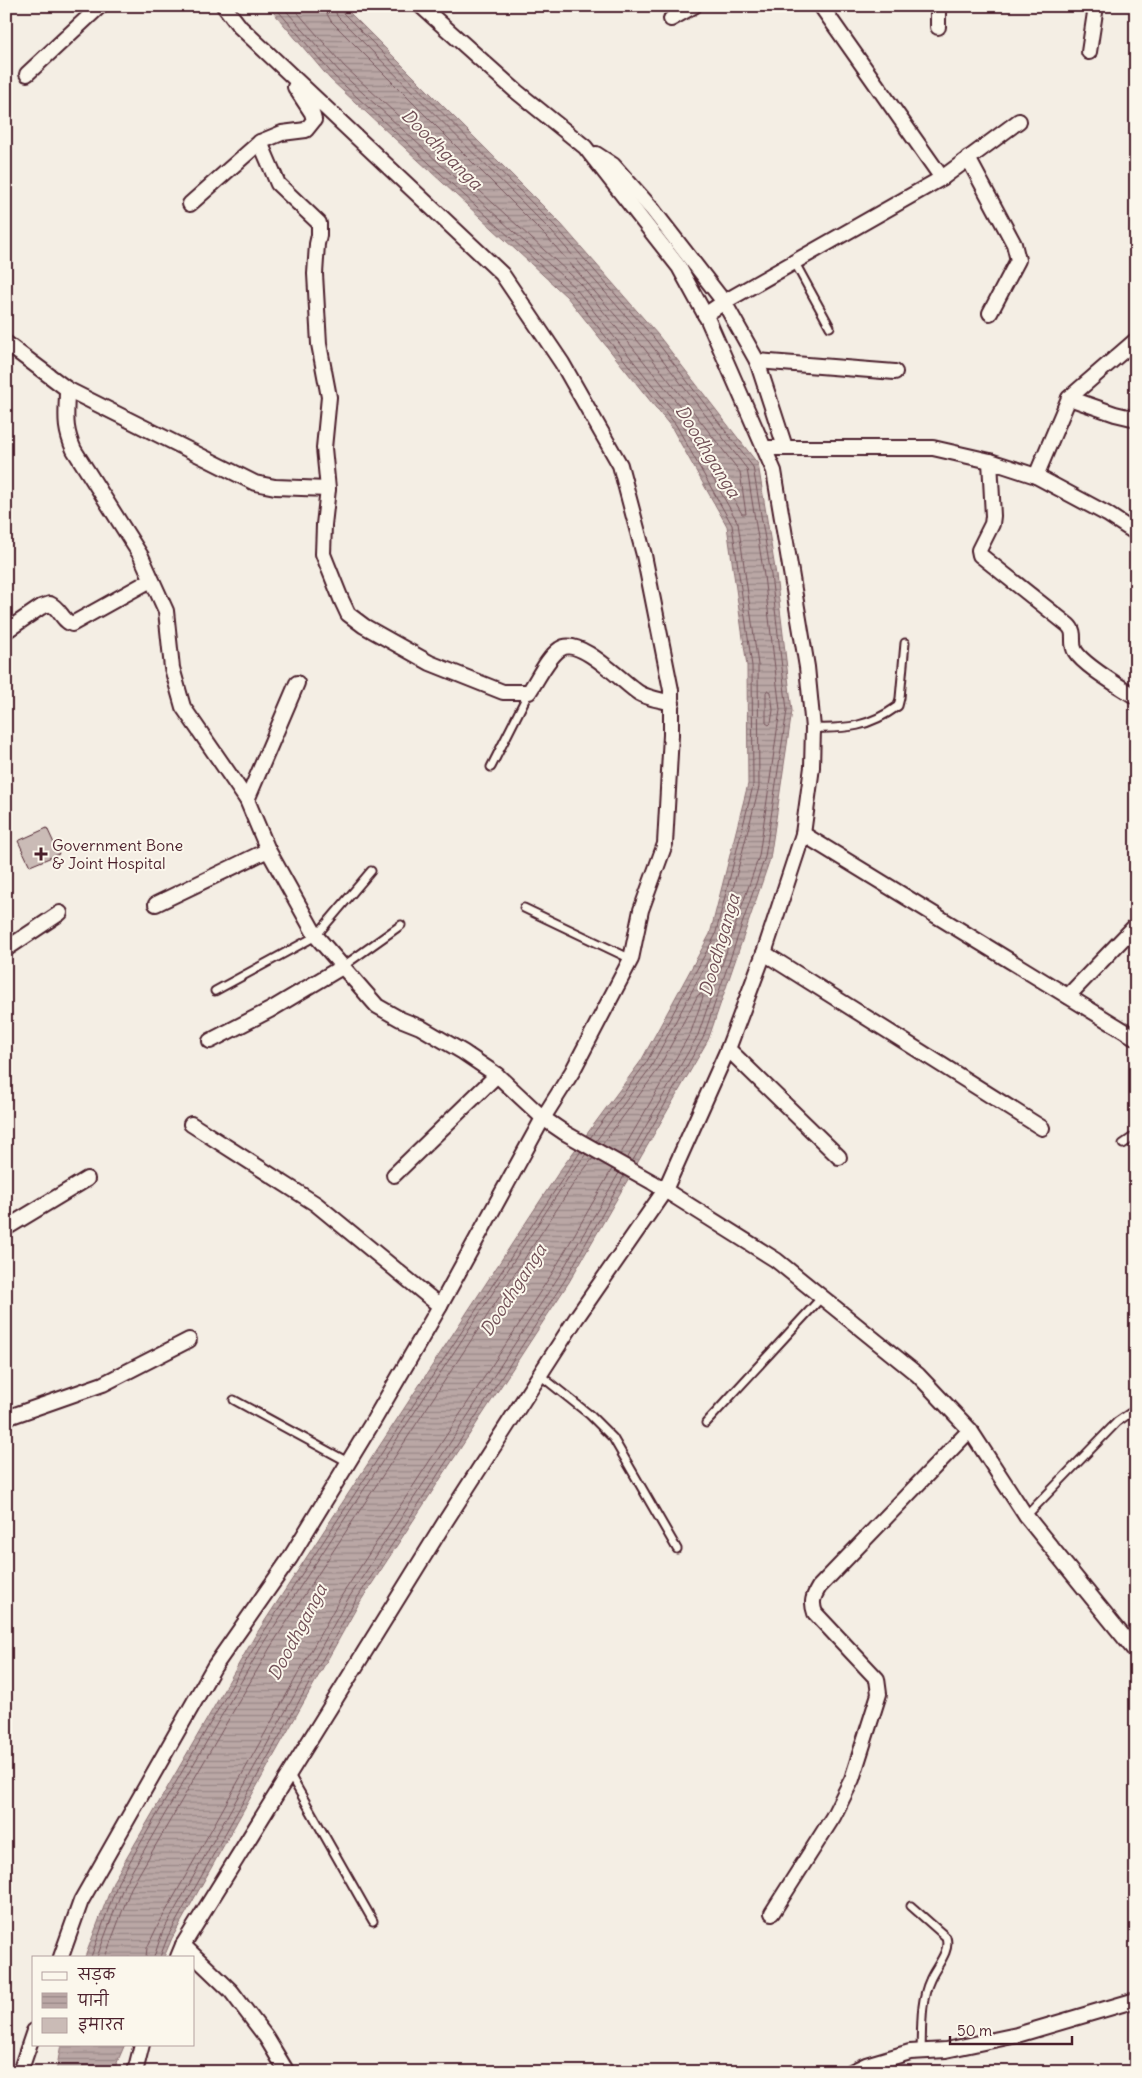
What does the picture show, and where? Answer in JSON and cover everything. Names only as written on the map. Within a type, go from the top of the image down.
[{"type":"street","points":[[27,74],[100,6]]},
{"type":"street","points":[[61,1956],[81,1901],[214,1667],[290,1558],[348,1462],[440,1306],[543,1118],[572,1072],[631,960],[641,910],[665,844],[672,703],[644,554],[620,465],[562,363],[502,274],[280,66],[240,27],[224,6]]},
{"type":"street","points":[[421,6],[517,92],[585,147],[612,166],[652,209],[724,302],[757,361],[785,447]]},
{"type":"street","points":[[671,19],[694,6]]},
{"type":"street","points":[[821,6],[942,178]]},
{"type":"street","points":[[938,6],[938,27]]},
{"type":"street","points":[[1089,52],[1096,6]]},
{"type":"street","points":[[190,204],[260,142],[282,133],[306,130],[314,120],[312,113],[280,66]]},
{"type":"street","points":[[705,315],[724,302],[942,178],[1019,121]]},
{"type":"street","points":[[260,142],[278,184],[318,223],[319,235],[315,274],[319,344],[329,397],[324,448],[328,490],[323,554],[348,614],[364,626],[430,663],[503,692],[529,692],[560,648],[571,645],[583,650],[640,694],[672,703]]},
{"type":"street","points":[[181,1951],[289,1773],[540,1374],[665,1190],[728,1049],[764,953],[803,834],[812,768],[812,728],[807,668],[774,471],[705,315],[679,267],[585,147]]},
{"type":"street","points":[[968,158],[1014,244],[1018,260],[990,314]]},
{"type":"street","points":[[1036,476],[1069,398],[1136,340]]},
{"type":"street","points":[[6,343],[67,389],[255,483],[275,487],[328,490]]},
{"type":"street","points":[[757,361],[895,372]]},
{"type":"street","points":[[67,389],[67,435],[74,450],[141,556],[166,611],[172,668],[183,707],[247,800],[268,850],[316,936],[342,967],[376,1006],[420,1027],[497,1075],[543,1118],[565,1134],[652,1182],[776,1260],[918,1374],[970,1430],[1026,1516],[1136,1652]]},
{"type":"street","points":[[1069,398],[1115,414],[1136,419]]},
{"type":"street","points":[[764,448],[933,448],[990,461],[1036,476],[1108,514],[1136,533]]},
{"type":"street","points":[[990,461],[993,516],[992,524],[979,550],[980,555],[1068,625],[1073,631],[1075,650],[1086,662],[1136,697]]},
{"type":"street","points":[[6,631],[41,607],[50,604],[54,605],[64,618],[72,624],[151,580]]},
{"type":"street","points":[[247,800],[297,683]]},
{"type":"street","points":[[803,834],[1136,1038]]},
{"type":"street","points":[[156,904],[268,850]]},
{"type":"street","points":[[6,949],[60,913]]},
{"type":"street","points":[[1068,996],[1136,925]]},
{"type":"street","points":[[764,953],[1042,1128]]},
{"type":"street","points":[[210,1041],[270,1010],[342,967]]},
{"type":"street","points":[[728,1049],[839,1157]]},
{"type":"street","points":[[394,1175],[497,1075]]},
{"type":"street","points":[[191,1124],[316,1204],[440,1306]]},
{"type":"street","points":[[6,1228],[87,1179]]},
{"type":"street","points":[[6,1418],[103,1384],[189,1340]]},
{"type":"street","points":[[772,1913],[833,1817],[852,1779],[879,1694],[879,1685],[872,1673],[815,1613],[812,1604],[813,1596],[819,1587],[970,1430]]},
{"type":"street","points":[[195,1962],[231,1991],[266,2038],[288,2072]]},
{"type":"street","points":[[851,2072],[866,2065],[910,2052],[946,2050],[1017,2035],[1136,2000]]},
{"type":"street","points":[[20,2072],[32,2037]]},
{"type":"street","points":[[135,2072],[142,2046]]},
{"type":"lane","points":[[795,263],[830,327]]},
{"type":"lane","points":[[812,728],[854,727],[870,722],[898,706],[906,643]]},
{"type":"lane","points":[[491,767],[529,692]]},
{"type":"lane","points":[[215,991],[316,936],[371,871]]},
{"type":"lane","points":[[524,908],[631,960]]},
{"type":"lane","points":[[342,967],[401,925]]},
{"type":"lane","points":[[1123,1144],[1136,1135]]},
{"type":"lane","points":[[706,1423],[822,1297]]},
{"type":"lane","points":[[540,1374],[590,1415],[613,1438],[677,1549]]},
{"type":"lane","points":[[234,1400],[348,1462]]},
{"type":"lane","points":[[1026,1516],[1117,1422],[1136,1409]]},
{"type":"lane","points":[[289,1773],[373,1921]]},
{"type":"lane","points":[[911,1906],[946,1937],[947,1941],[944,1954],[926,1990],[921,2051]]},
{"type":"water","name":"Doodhganga","points":[[268,6],[343,6],[561,224],[658,335],[758,464],[776,575],[792,711],[770,859],[708,1040],[569,1282],[358,1605],[172,1938],[164,1956],[85,1956],[114,1880],[255,1636],[561,1169],[641,1061],[710,934],[748,784],[747,666],[727,526],[672,428],[567,297],[330,79]]},
{"type":"water","points":[[61,2046],[124,2046],[113,2072],[56,2072]]},
{"type":"building","points":[[47,828],[59,854],[30,866],[18,841]]},
{"type":"place","name":"Government Bone & Joint Hospital","points":[[41,854]]}]
